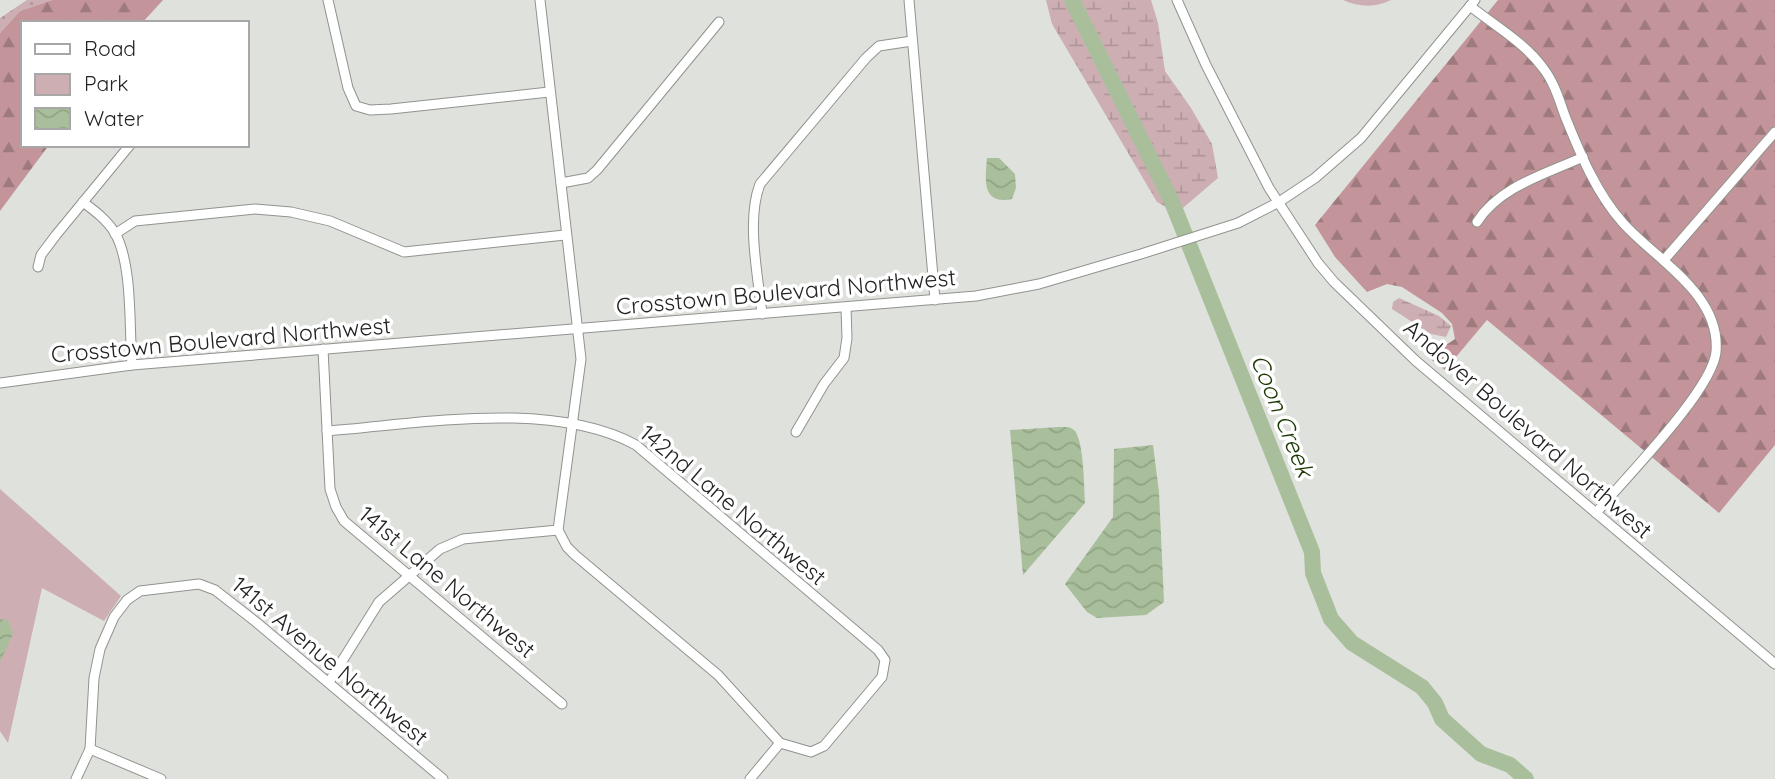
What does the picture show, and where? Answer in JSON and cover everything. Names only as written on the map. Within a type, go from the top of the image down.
[{"type":"street","points":[[328,0],[348,88],[356,106],[369,110],[391,109],[549,92]]},
{"type":"street","points":[[540,0],[565,236],[578,329],[580,367],[558,530],[567,547],[575,555],[718,675],[780,743],[750,779]]},
{"type":"street","points":[[909,0],[935,300]]},
{"type":"street","name":"Andover Boulevard Northwest","points":[[1177,0],[1206,65],[1269,188],[1318,263],[1334,282],[1416,361],[1775,664]]},
{"type":"street","points":[[1472,3],[1534,56],[1544,68],[1556,88],[1583,157],[1610,207],[1623,223],[1664,260],[1706,309],[1715,337],[1715,359],[1698,392],[1597,513]]},
{"type":"street","name":"Crosstown Boulevard Northwest","points":[[0,383],[132,365],[935,300],[985,295],[1039,284],[1208,233],[1246,220],[1279,202],[1315,178],[1361,138],[1472,3]]},
{"type":"street","points":[[561,183],[588,178],[597,170],[719,22]]},
{"type":"street","points":[[762,314],[754,214],[754,198],[760,184],[866,58],[879,46],[912,41]]},
{"type":"street","points":[[1664,260],[1775,132]]},
{"type":"street","points":[[38,267],[41,255],[128,147]]},
{"type":"street","points":[[1477,222],[1500,196],[1583,157]]},
{"type":"street","points":[[83,202],[115,233],[127,272],[132,365]]},
{"type":"street","points":[[115,233],[135,221],[256,209],[290,212],[330,221],[404,251],[565,236]]},
{"type":"street","points":[[796,432],[824,384],[844,358],[847,338],[846,308]]},
{"type":"street","name":"141st Lane Northwest","points":[[323,349],[330,489],[336,508],[344,521],[562,704]]},
{"type":"street","name":"142nd Lane Northwest","points":[[327,431],[506,417],[608,432],[636,445],[878,650],[885,660],[882,677],[824,746],[811,752],[780,743]]},
{"type":"street","points":[[329,682],[379,602],[440,548],[463,539],[558,530]]},
{"type":"street","name":"141st Avenue Northwest","points":[[90,749],[94,678],[100,649],[110,625],[134,593],[146,589],[199,584],[215,590],[443,779]]},
{"type":"street","points":[[76,779],[90,749],[161,779]]},
{"type":"green space","points":[[27,0],[52,0],[20,11],[0,33],[0,18]]},
{"type":"green space","points":[[52,0],[163,0],[144,21],[21,21],[21,147],[48,147],[0,211],[0,33],[20,11]]},
{"type":"green space","points":[[1046,0],[1151,0],[1158,23],[1165,71],[1212,144],[1218,178],[1177,213],[1157,202],[1052,24]]},
{"type":"green space","points":[[1343,0],[1391,0],[1367,6]]},
{"type":"green space","points":[[1498,0],[1775,0],[1775,445],[1719,513],[1487,320],[1445,370],[1428,357],[1455,339],[1452,324],[1442,313],[1402,287],[1387,284],[1367,292],[1335,257],[1315,225]]},
{"type":"green space","points":[[1399,298],[1439,316],[1451,326],[1446,337],[1431,334],[1392,309],[1393,302]]},
{"type":"green space","points":[[0,489],[121,596],[104,621],[42,588],[8,743],[0,731]]},
{"type":"water","points":[[987,158],[999,158],[1015,174],[1016,188],[1012,199],[1002,200],[990,195],[986,183]]},
{"type":"water","points":[[1072,428],[1078,437],[1085,503],[1023,575],[1010,430]]},
{"type":"water","points":[[1153,445],[1159,492],[1164,602],[1146,615],[1097,618],[1087,612],[1065,584],[1113,517],[1114,449]]},
{"type":"water","points":[[0,619],[8,620],[13,634],[0,662]]},
{"type":"waterway","name":"Coon Creek","points":[[1072,0],[1172,202],[1312,552],[1313,573],[1331,619],[1352,643],[1422,687],[1435,703],[1442,719],[1481,754],[1510,765],[1526,779]]}]
